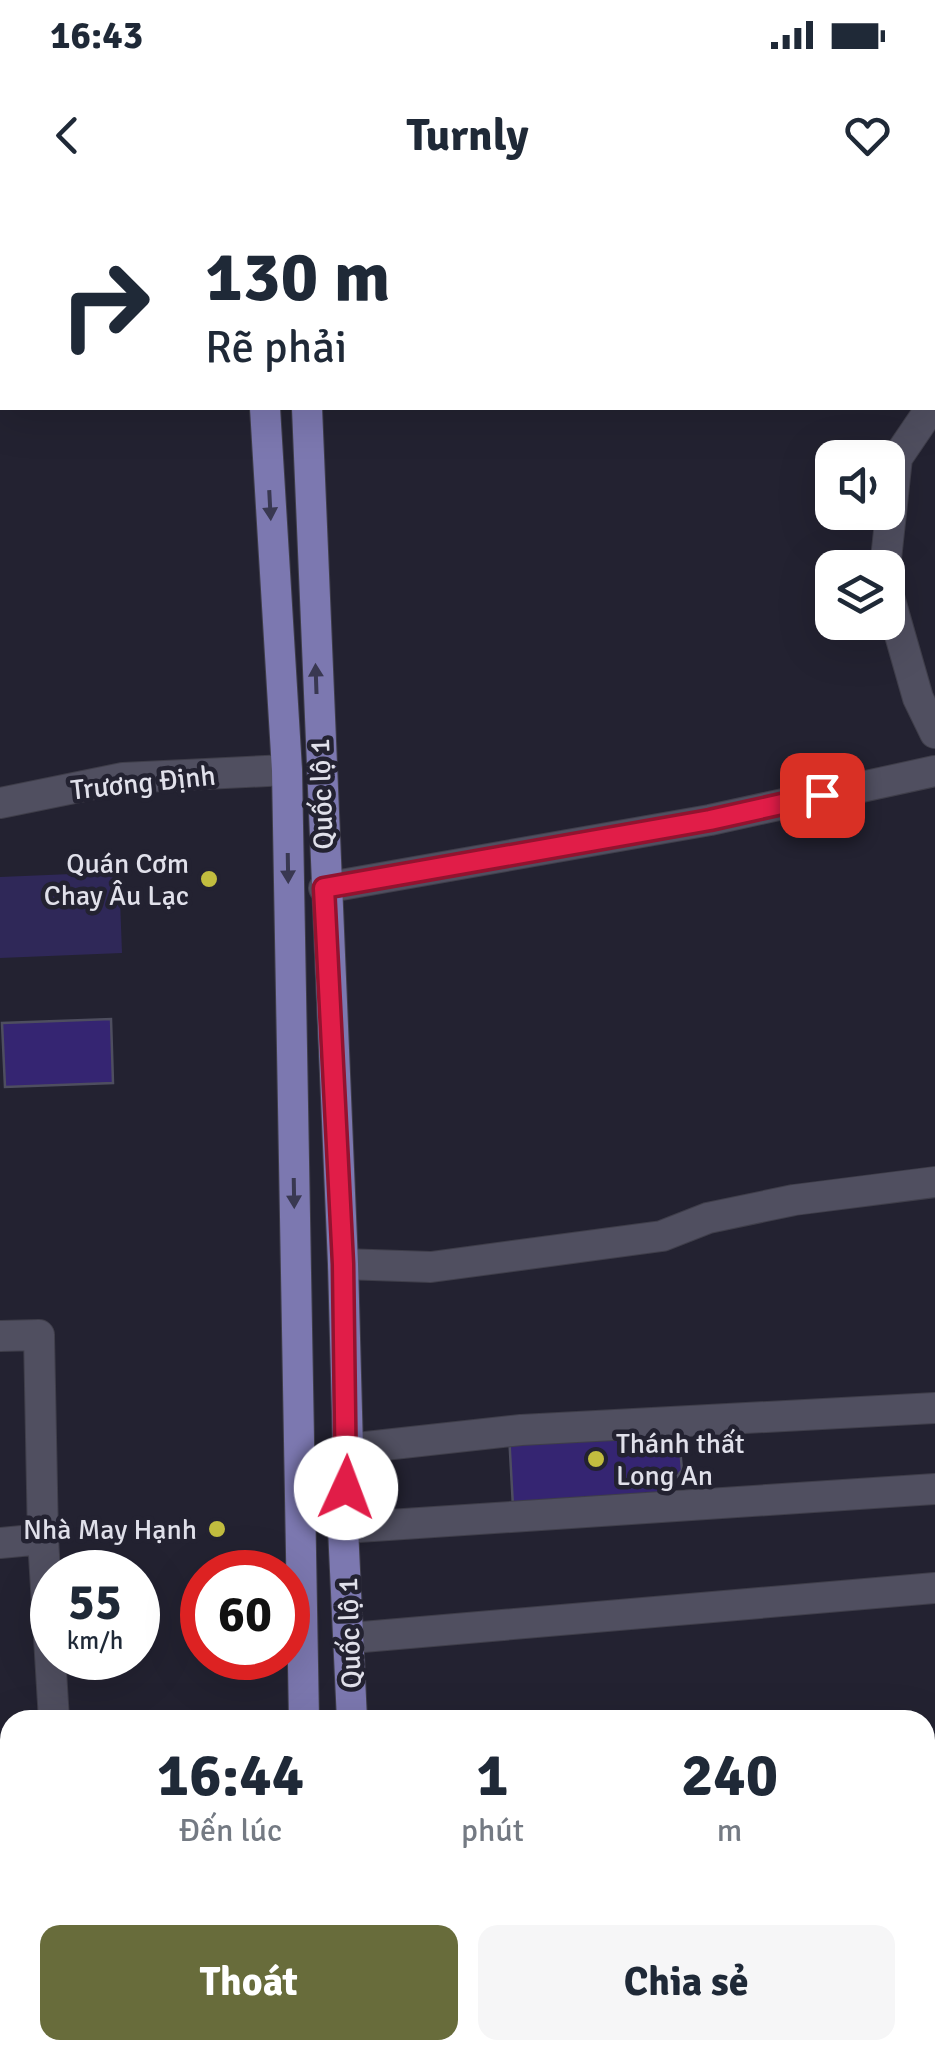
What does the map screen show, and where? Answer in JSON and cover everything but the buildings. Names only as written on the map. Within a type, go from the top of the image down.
[{"type":"main road","name":"Quốc lộ 1","points":[[264,410],[286,770],[304,1710]]},
{"type":"main road","name":"Quốc lộ 1","points":[[306,410],[343,1264],[348,1449],[344,1528],[352,1710]]},
{"type":"street","points":[[887,550],[897,458],[929,410]]},
{"type":"street","points":[[901,640],[918,698],[935,733]]},
{"type":"street","name":"Trương Định","points":[[0,803],[123,778],[286,770]]},
{"type":"street","points":[[324,888],[710,820],[935,771]]},
{"type":"street","points":[[343,1264],[430,1267],[662,1236],[708,1218],[794,1200],[935,1182]]},
{"type":"street","points":[[0,1336],[39,1335],[43,1539],[53,1710]]},
{"type":"street","points":[[348,1449],[521,1430],[935,1408]]},
{"type":"street","points":[[344,1528],[935,1490]]},
{"type":"street","points":[[0,1543],[43,1539]]},
{"type":"street","points":[[350,1638],[935,1588]]},
{"type":"shaded area","points":[[119,872],[122,953],[0,958],[0,877]]},
{"type":"place","name":"Quán Cơm Chay Âu Lạc","points":[[209,879]]},
{"type":"place","name":"Thánh thất Long An","points":[[596,1459]]},
{"type":"place","name":"Nhà May Hạnh","points":[[217,1529]]},
{"type":"route","points":[[346,1488],[343,1264],[324,888],[710,820],[822,795]]}]
